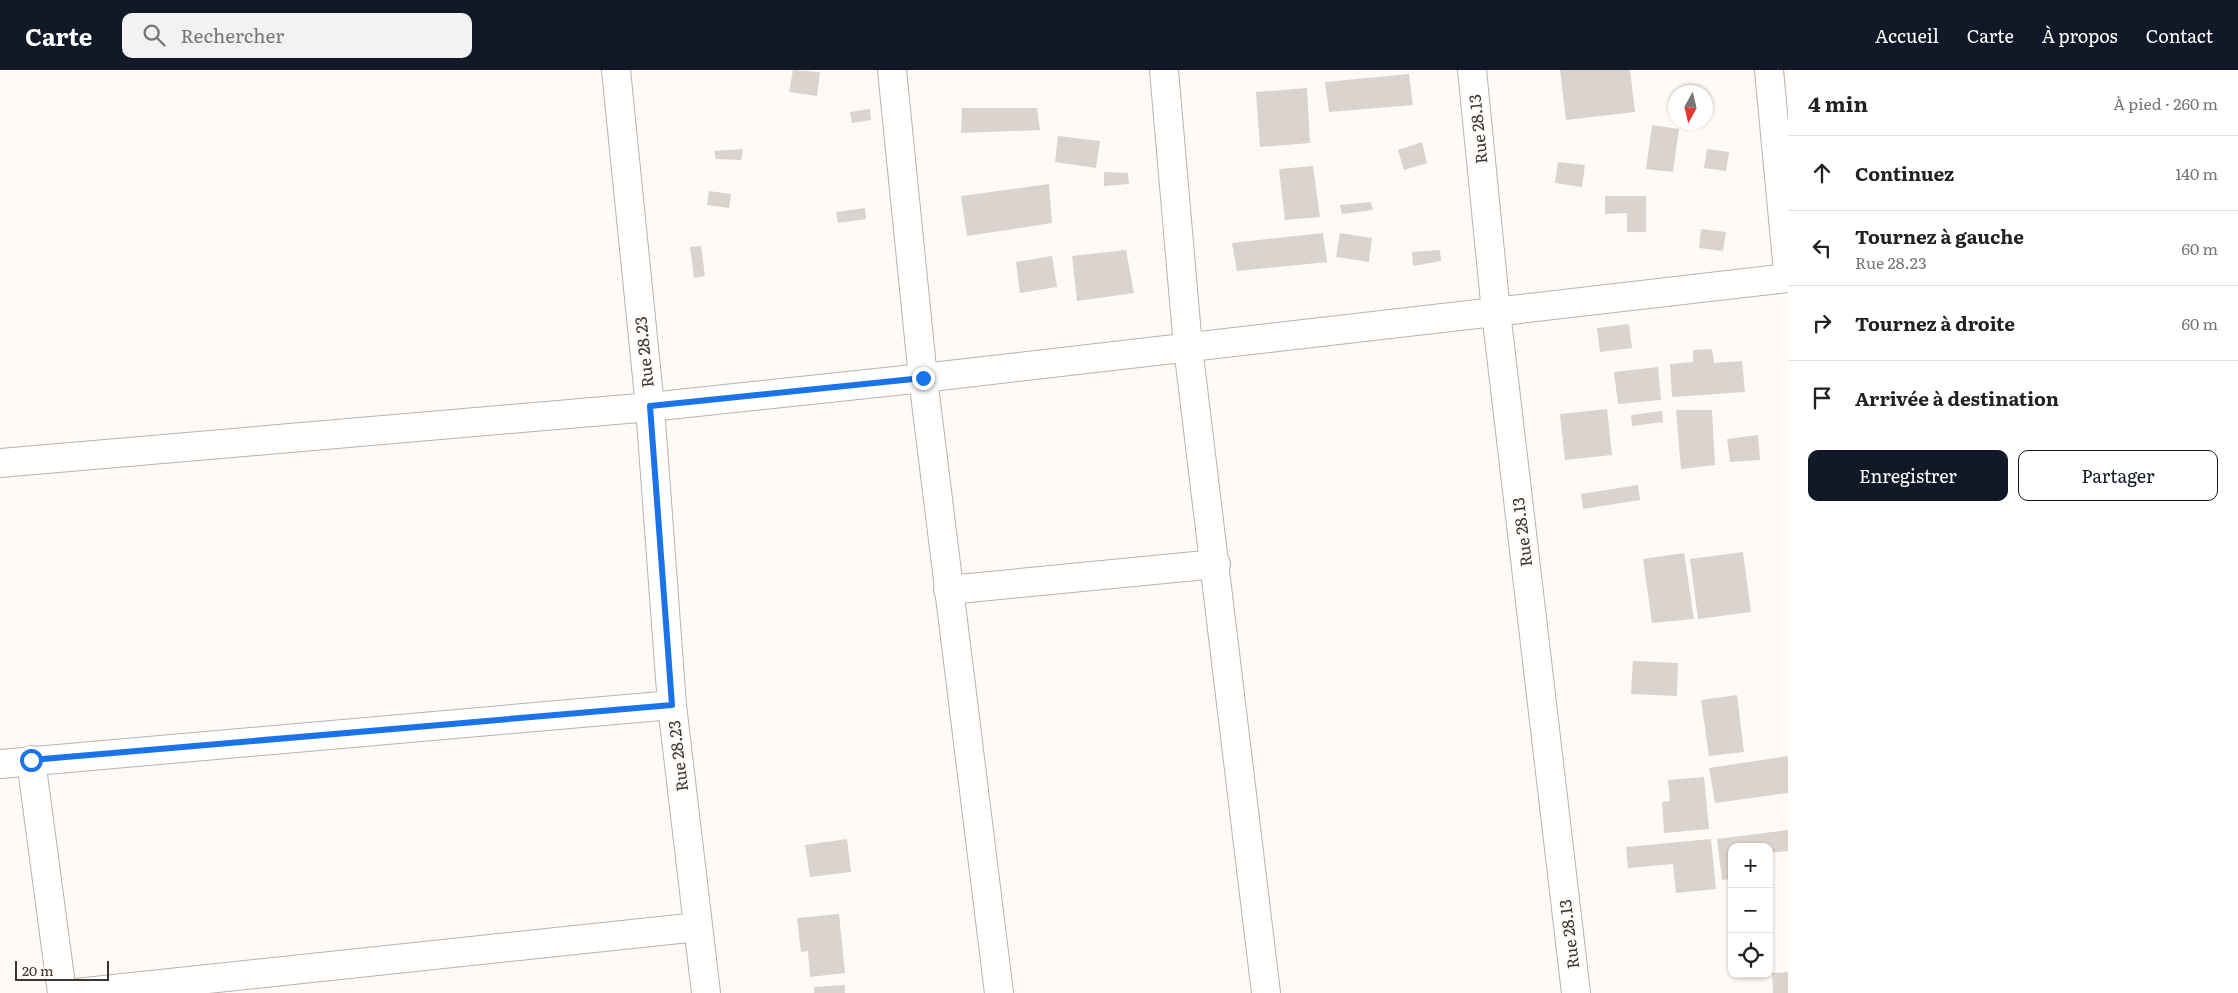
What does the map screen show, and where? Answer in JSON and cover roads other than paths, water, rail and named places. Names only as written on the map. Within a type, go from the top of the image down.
[{"type":"street","name":"Rue 28.23","points":[[616,70],[650,406],[672,705],[706,993]]},
{"type":"street","points":[[892,70],[923,378],[999,993]]},
{"type":"street","points":[[1164,70],[1188,347],[1216,564],[1266,993]]},
{"type":"street","name":"Rue 28.13","points":[[1472,70],[1496,312],[1576,993]]},
{"type":"street","points":[[1769,70],[1788,272]]},
{"type":"street","points":[[0,463],[650,406],[923,378],[1788,278]]},
{"type":"street","points":[[948,590],[1216,564]]},
{"type":"street","points":[[0,764],[672,705]]},
{"type":"street","points":[[31,760],[62,993]]},
{"type":"street","points":[[76,993],[698,927]]}]
